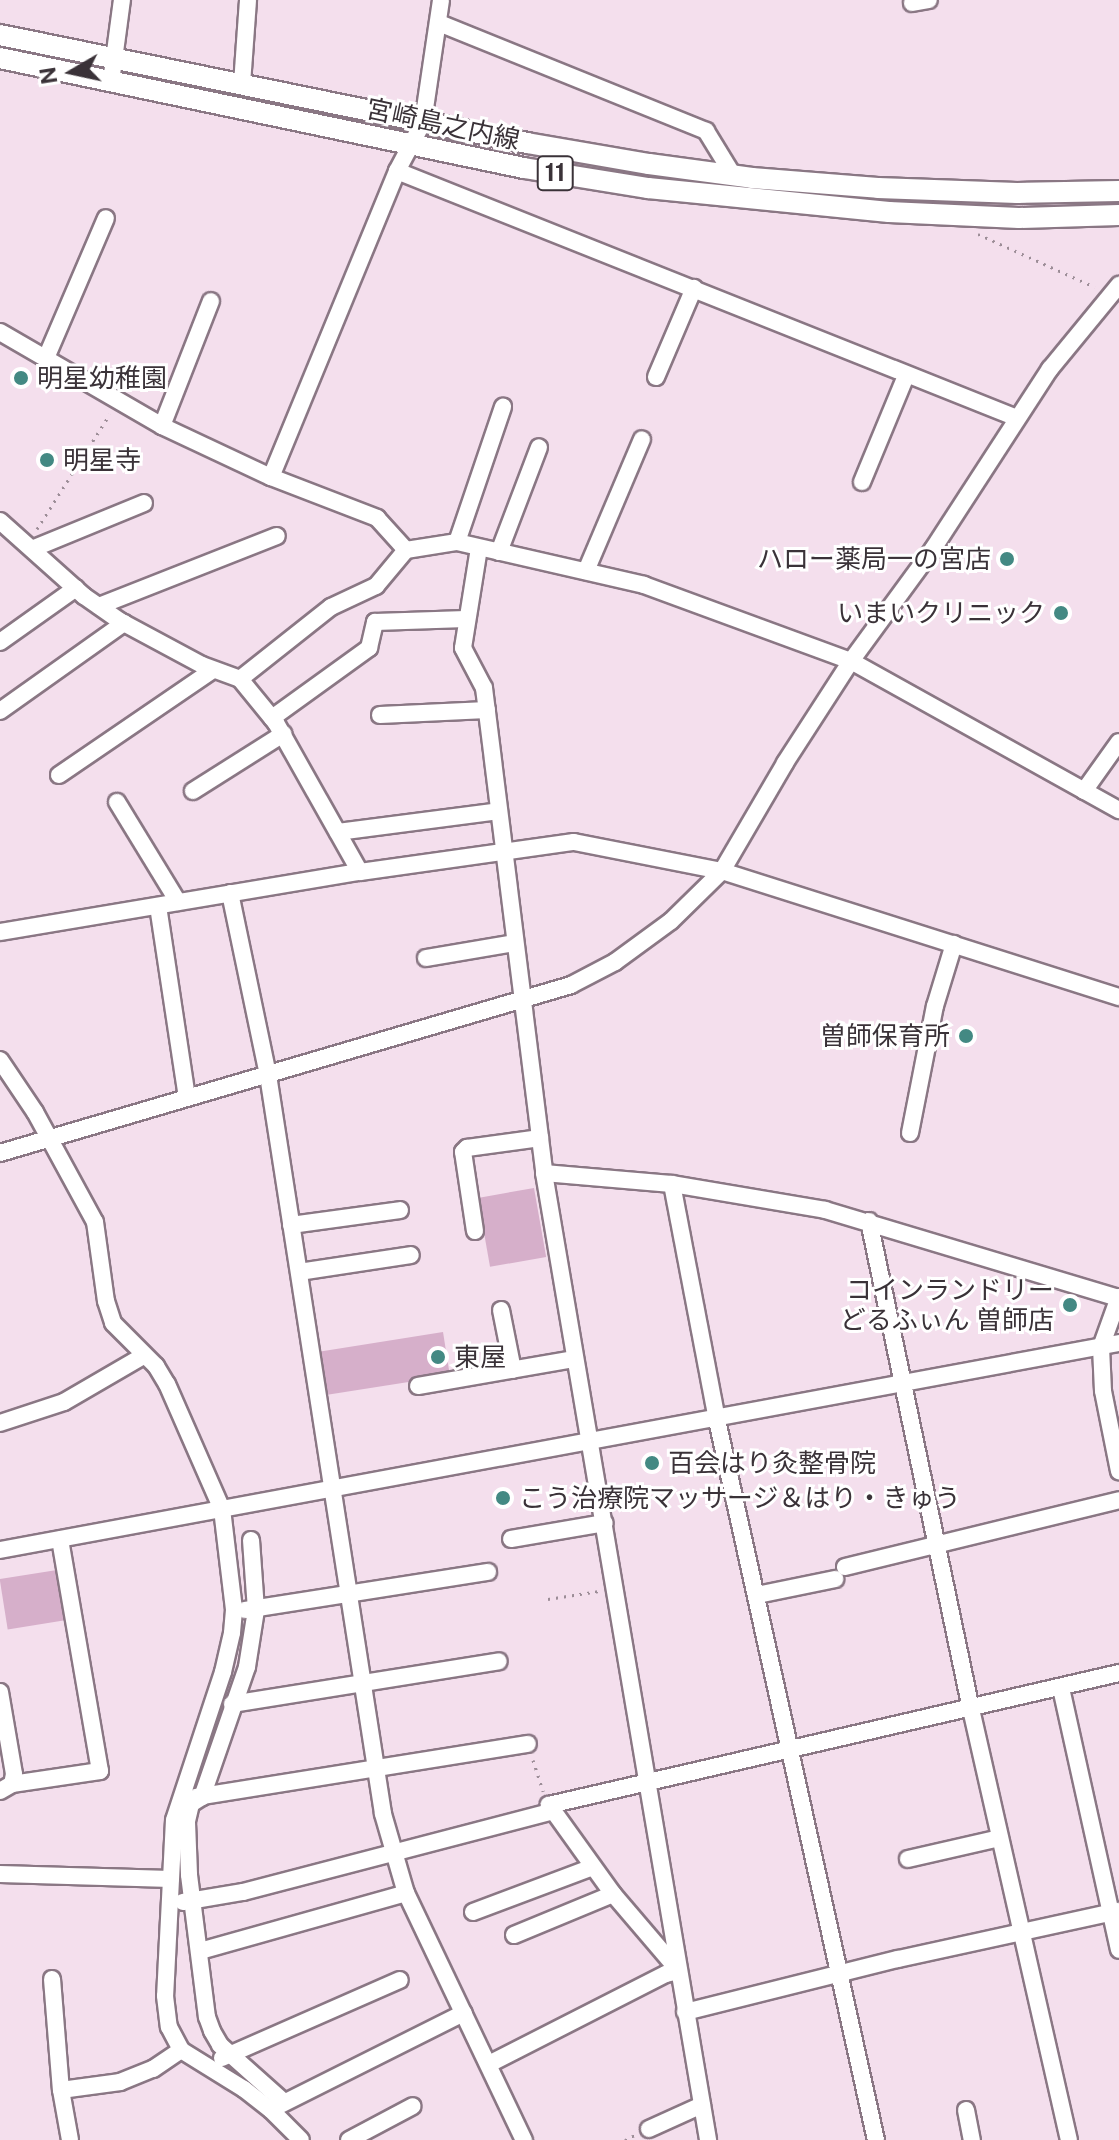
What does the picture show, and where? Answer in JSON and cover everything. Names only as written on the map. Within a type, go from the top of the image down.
[{"type":"main road","name":"宮崎島之内線","points":[[0,35],[527,143],[733,175],[924,190],[1119,191]]},
{"type":"main road","name":"宮崎島之内線","points":[[0,58],[524,168],[633,185],[815,207],[1019,218],[1119,215]]},
{"type":"street","points":[[111,82],[122,0]]},
{"type":"street","points":[[242,84],[248,0]]},
{"type":"street","points":[[271,477],[397,171],[423,122],[441,0]]},
{"type":"street","points":[[912,3],[929,0]]},
{"type":"street","points":[[439,23],[706,131],[733,175]]},
{"type":"street","points":[[397,171],[1017,418]]},
{"type":"street","points":[[46,358],[106,218]]},
{"type":"street","points":[[656,377],[694,288]]},
{"type":"street","points":[[0,1153],[571,985],[615,962],[671,921],[722,871],[785,763],[851,661],[933,549],[1050,369],[1114,290]]},
{"type":"street","points":[[162,426],[211,301]]},
{"type":"street","points":[[0,332],[162,426],[271,477],[377,518],[406,550]]},
{"type":"street","points":[[862,482],[906,376]]},
{"type":"street","points":[[457,542],[503,407]]},
{"type":"street","points":[[586,571],[642,439]]},
{"type":"street","points":[[499,552],[539,447]]},
{"type":"street","points":[[30,547],[144,503]]},
{"type":"street","points":[[0,521],[7,537],[30,547],[76,588],[124,623],[213,670],[240,679],[283,734],[360,872]]},
{"type":"street","points":[[99,606],[277,536]]},
{"type":"street","points":[[240,679],[331,607],[376,586],[406,550],[457,542],[644,585],[851,661],[1119,810]]},
{"type":"street","points":[[479,548],[463,648],[484,688],[544,1173],[617,1589],[708,2140]]},
{"type":"street","points":[[0,642],[76,588]]},
{"type":"street","points":[[272,718],[369,648],[375,622],[466,619]]},
{"type":"street","points":[[0,711],[124,623]]},
{"type":"street","points":[[59,775],[213,670]]},
{"type":"street","points":[[380,715],[487,710]]},
{"type":"street","points":[[193,791],[283,734]]},
{"type":"street","points":[[1084,791],[1119,742]]},
{"type":"street","points":[[117,802],[178,902]]},
{"type":"street","points":[[338,832],[499,811]]},
{"type":"street","points":[[0,932],[360,872],[574,842],[722,871],[1119,997]]},
{"type":"street","points":[[230,893],[268,1075],[376,1769],[393,1854],[406,1893],[524,2140]]},
{"type":"street","points":[[158,906],[187,1098]]},
{"type":"street","points":[[426,958],[515,943]]},
{"type":"street","points":[[910,1133],[935,1006],[954,944]]},
{"type":"street","points":[[0,1060],[49,1138],[95,1222],[106,1301],[113,1323],[156,1366],[167,1384],[222,1509],[234,1610],[223,1672],[174,1820],[166,2012],[181,2050],[278,2106]]},
{"type":"street","points":[[475,1231],[463,1152],[467,1148],[540,1138]]},
{"type":"street","points":[[544,1173],[672,1184],[869,1221],[1119,1298],[1101,1347],[1103,1391],[1119,1471]]},
{"type":"street","points":[[672,1184],[717,1420],[842,1973],[876,2140]]},
{"type":"street","points":[[291,1225],[400,1210]]},
{"type":"street","points":[[869,1221],[971,1709],[1069,2140]]},
{"type":"street","points":[[299,1272],[411,1255]]},
{"type":"street","points":[[501,1310],[513,1370]]},
{"type":"street","points":[[0,1550],[717,1420],[1119,1343]]},
{"type":"street","points":[[0,1423],[64,1402],[143,1356]]},
{"type":"street","points":[[418,1386],[575,1359]]},
{"type":"street","points":[[757,1595],[938,1545],[1119,1500]]},
{"type":"street","points":[[511,1539],[605,1523]]},
{"type":"street","points":[[6,1787],[100,1771],[60,1539]]},
{"type":"street","points":[[251,1540],[256,1610],[247,1667],[202,1797],[191,1804],[187,1822],[193,1903],[207,2017],[220,2045],[278,2106],[301,2140]]},
{"type":"street","points":[[234,1610],[256,1610],[488,1572]]},
{"type":"street","points":[[232,1704],[499,1661]]},
{"type":"street","points":[[170,1901],[193,1903],[393,1854],[647,1782],[1119,1673]]},
{"type":"street","points":[[1061,1688],[1115,1912],[1119,1950]]},
{"type":"street","points":[[0,1692],[14,1774],[6,1787]]},
{"type":"street","points":[[182,1795],[202,1797],[528,1744]]},
{"type":"street","points":[[552,1808],[613,1894],[679,1971]]},
{"type":"street","points":[[908,1859],[1000,1838]]},
{"type":"street","points":[[473,1912],[593,1867]]},
{"type":"street","points":[[0,1874],[171,1879]]},
{"type":"street","points":[[200,1951],[406,1893]]},
{"type":"street","points":[[514,1935],[613,1894]]},
{"type":"street","points":[[685,2012],[842,1973],[1115,1912]]},
{"type":"street","points":[[489,2064],[666,1974],[679,1971]]},
{"type":"street","points":[[52,1979],[61,2090],[70,2140]]},
{"type":"street","points":[[208,2068],[229,2053],[400,1980]]},
{"type":"street","points":[[278,2106],[464,2013]]},
{"type":"street","points":[[61,2090],[120,2082],[153,2069],[181,2050]]},
{"type":"street","points":[[649,2129],[702,2105]]},
{"type":"street","points":[[349,2140],[413,2106]]},
{"type":"street","points":[[966,2110],[972,2140]]},
{"type":"path","points":[[976,233],[1114,290]]},
{"type":"path","points":[[30,547],[119,401]]},
{"type":"path","points":[[548,1599],[617,1589]]},
{"type":"path","points":[[528,1744],[552,1808]]},
{"type":"shaded area","points":[[534,1188],[546,1257],[490,1267],[478,1198]]},
{"type":"shaded area","points":[[443,1332],[450,1375],[327,1395],[321,1351]]},
{"type":"shaded area","points":[[57,1570],[65,1620],[8,1629],[0,1579]]},
{"type":"place","name":"明星幼稚園","points":[[21,378]]},
{"type":"place","name":"明星寺","points":[[47,460]]},
{"type":"place","name":"ハロー薬局一の宮店","points":[[1007,559]]},
{"type":"place","name":"いまいクリニック","points":[[1061,613]]},
{"type":"place","name":"曽師保育所","points":[[966,1036]]},
{"type":"place","name":"コインランドリー どるふぃん 曽師店","points":[[1070,1305]]},
{"type":"place","name":"東屋","points":[[438,1357]]},
{"type":"place","name":"百会はり灸整骨院","points":[[652,1463]]},
{"type":"place","name":"こう治療院マッサージ＆はり・きゅう","points":[[503,1498]]}]
